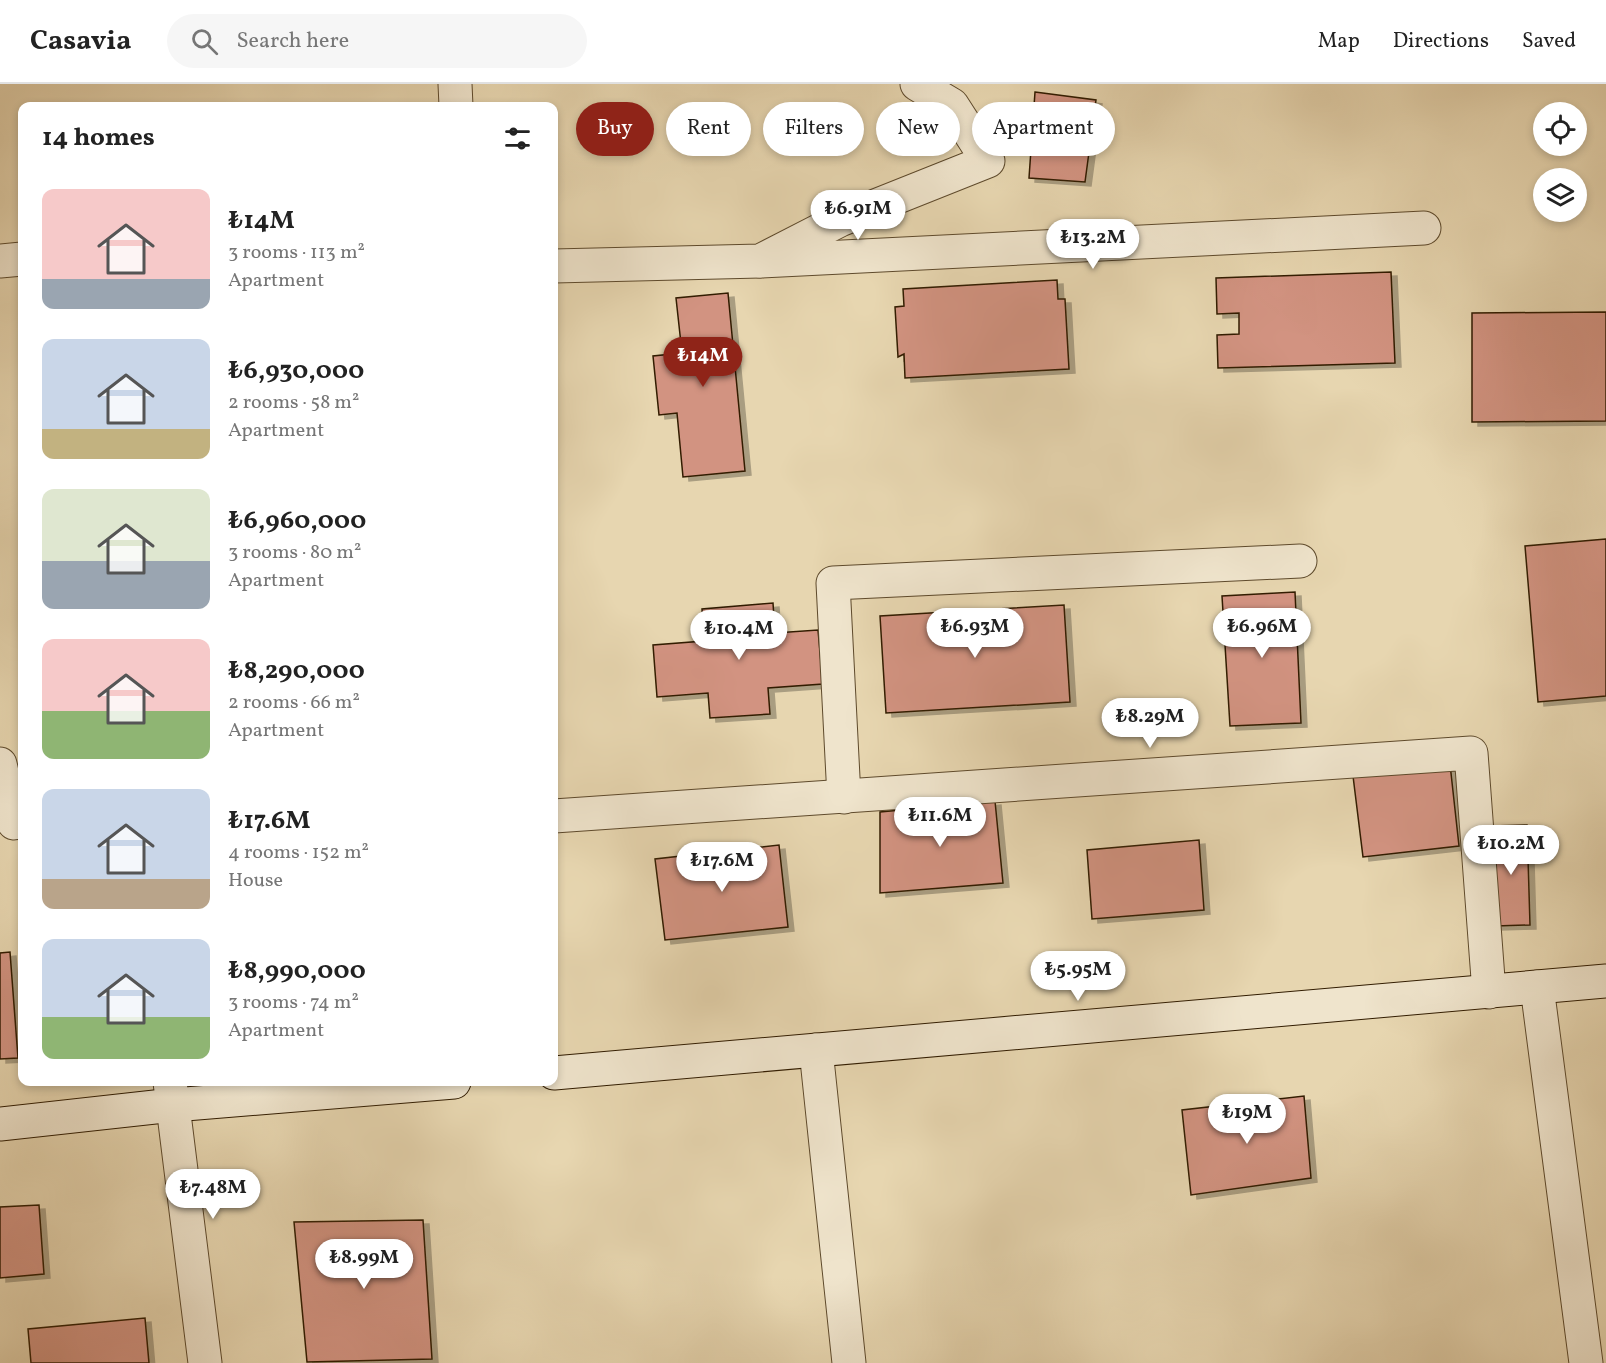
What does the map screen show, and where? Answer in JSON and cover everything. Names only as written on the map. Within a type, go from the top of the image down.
[{"type":"street","points":[[455,84],[456,102]]},
{"type":"street","points":[[760,261],[840,220],[988,161],[952,105],[917,84]]},
{"type":"street","points":[[558,266],[760,261],[1424,228]]},
{"type":"street","points":[[0,261],[18,259]]},
{"type":"street","points":[[844,796],[834,583],[1300,561]]},
{"type":"street","points":[[558,816],[1471,753],[1489,992]]},
{"type":"street","points":[[0,764],[12,823]]},
{"type":"street","points":[[558,1073],[1606,981]]},
{"type":"street","points":[[1537,987],[1586,1363]]},
{"type":"street","points":[[816,1050],[849,1363]]},
{"type":"street","points":[[0,1124],[172,1093],[351,1086]]},
{"type":"street","points":[[172,1093],[205,1363]]},
{"type":"building","points":[[1035,92],[1096,100],[1096,102],[1034,102]]},
{"type":"building","points":[[1031,156],[1088,156],[1085,182],[1029,178]]},
{"type":"building","points":[[1391,272],[1395,363],[1218,368],[1217,335],[1239,334],[1239,313],[1217,314],[1216,278]]},
{"type":"building","points":[[1057,280],[1058,299],[1065,299],[1069,369],[905,378],[904,354],[898,357],[895,307],[904,306],[903,289]]},
{"type":"building","points":[[728,293],[745,471],[683,477],[677,413],[659,415],[653,356],[682,353],[676,298]]},
{"type":"building","points":[[1606,312],[1606,421],[1472,422],[1472,313]]},
{"type":"building","points":[[1606,539],[1606,696],[1538,702],[1525,546]]},
{"type":"building","points":[[1295,592],[1301,723],[1230,726],[1222,596]]},
{"type":"building","points":[[773,603],[775,633],[818,630],[823,684],[768,688],[770,714],[710,718],[708,693],[657,697],[653,645],[704,641],[702,609]]},
{"type":"building","points":[[1064,605],[1070,702],[886,713],[880,616]]},
{"type":"building","points":[[1450,764],[1459,846],[1363,857],[1353,776]]},
{"type":"building","points":[[995,801],[1003,883],[880,893],[880,812]]},
{"type":"building","points":[[1527,825],[1530,925],[1495,926],[1492,826]]},
{"type":"building","points":[[1199,840],[1204,910],[1092,919],[1087,850]]},
{"type":"building","points":[[779,845],[788,927],[665,940],[655,859]]},
{"type":"building","points":[[10,952],[18,1058],[0,1059],[0,953]]},
{"type":"building","points":[[1304,1096],[1311,1178],[1191,1195],[1182,1110]]},
{"type":"building","points":[[39,1205],[44,1274],[0,1278],[0,1207]]},
{"type":"building","points":[[423,1220],[432,1359],[307,1362],[294,1222]]},
{"type":"building","points":[[145,1318],[149,1363],[31,1363],[28,1329]]}]
